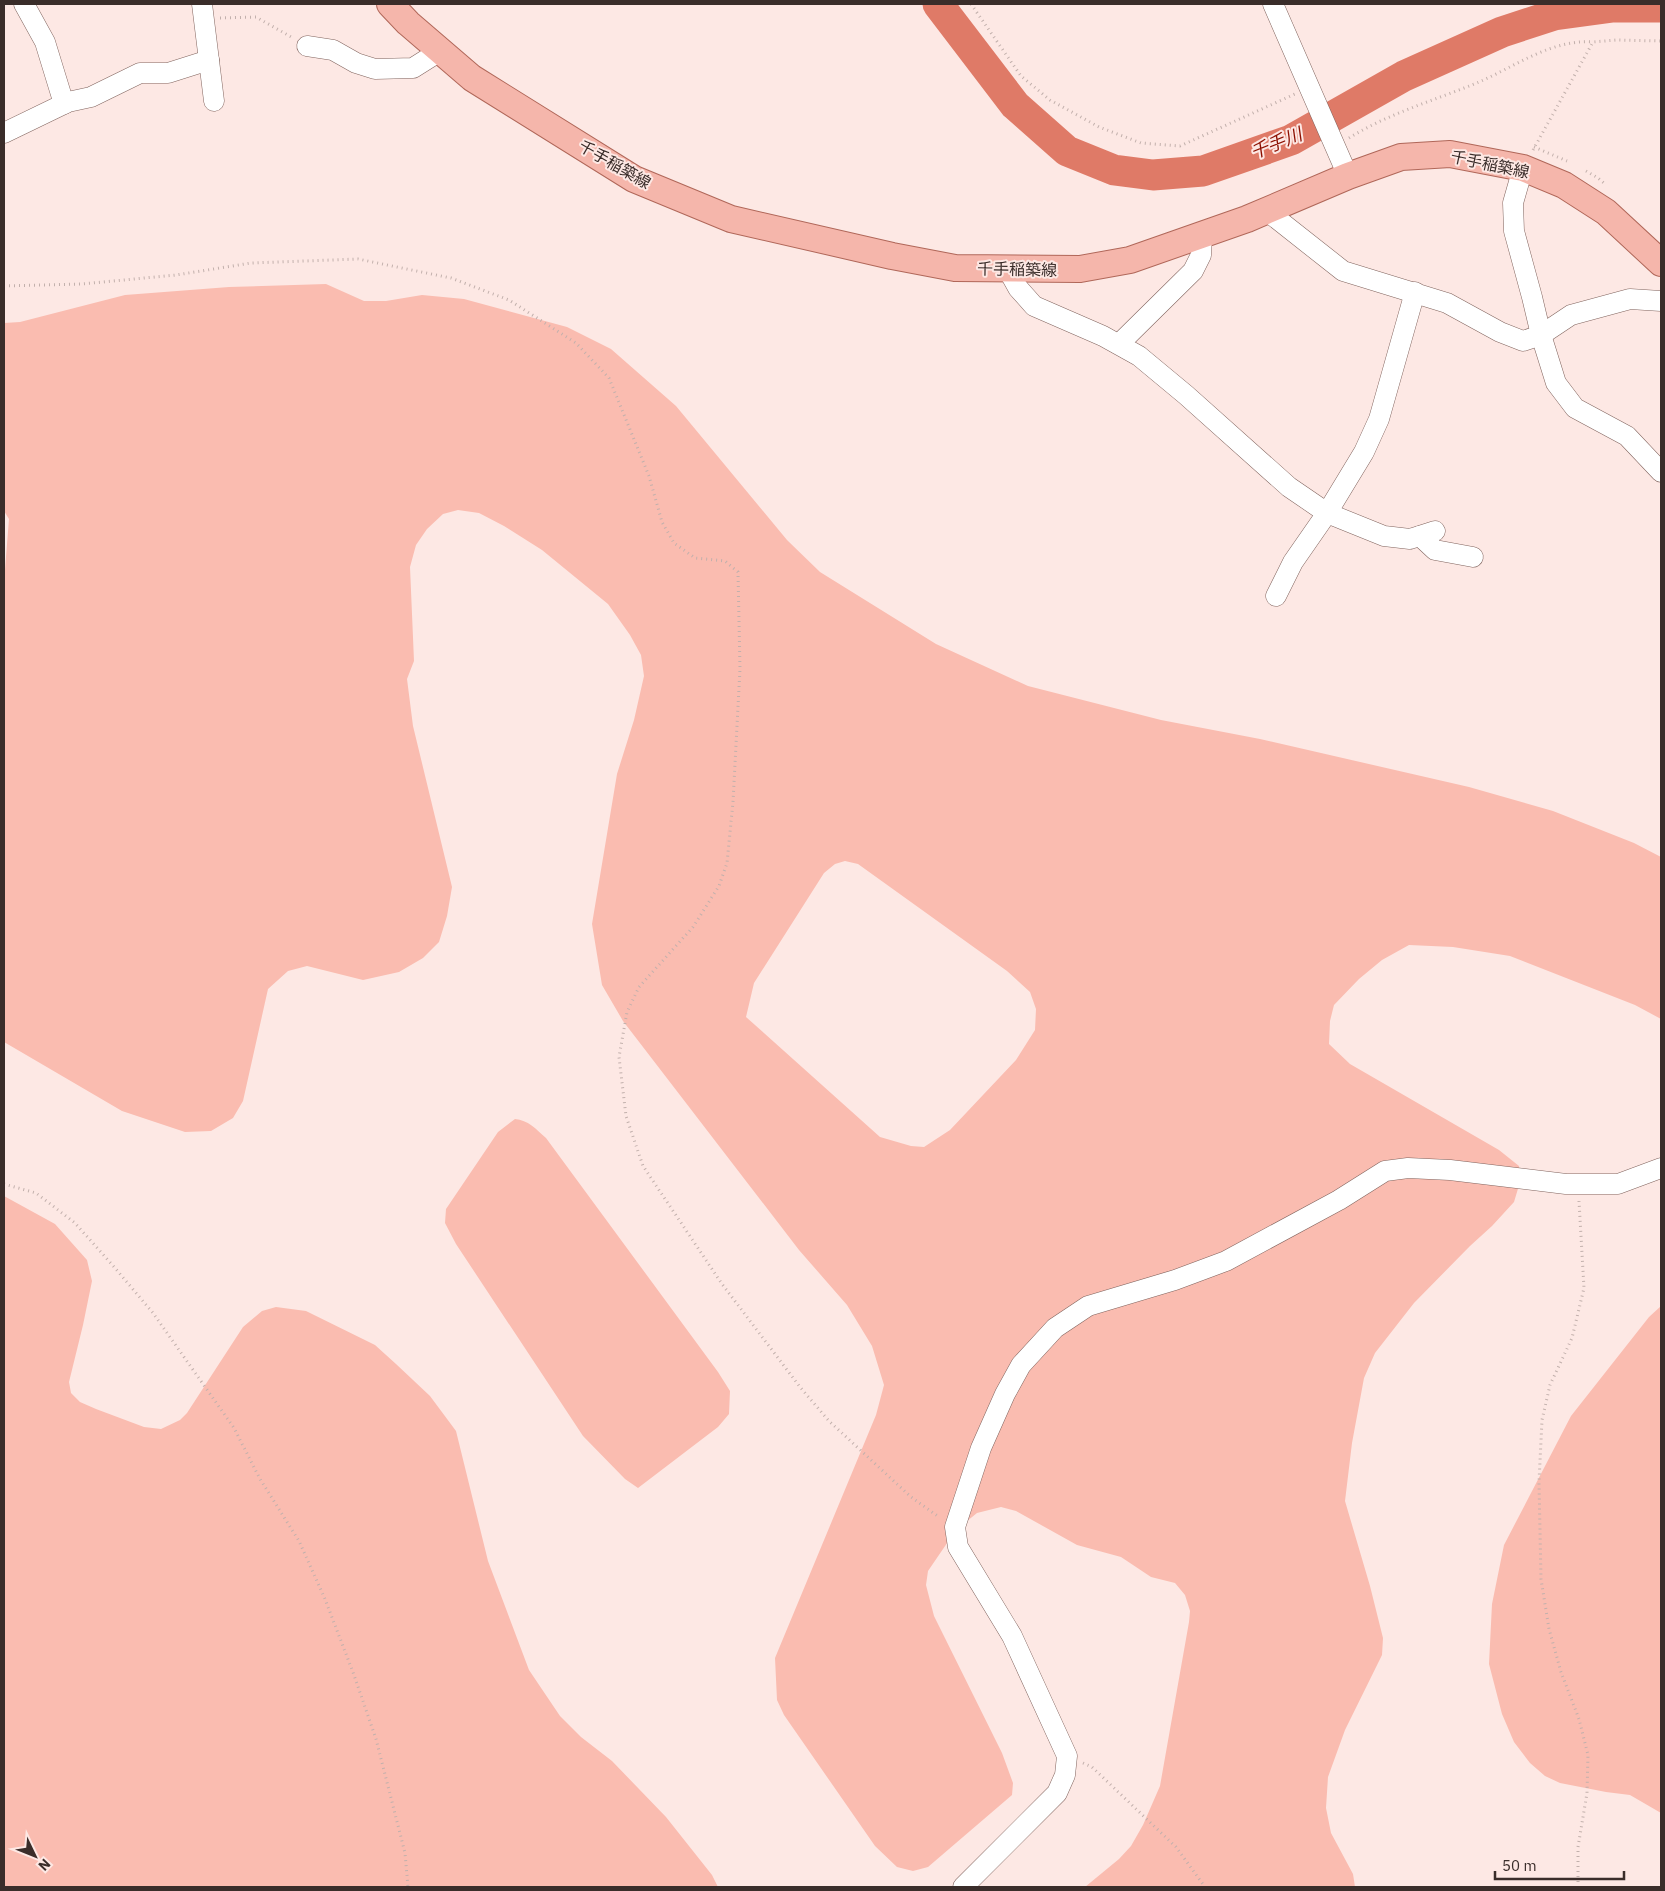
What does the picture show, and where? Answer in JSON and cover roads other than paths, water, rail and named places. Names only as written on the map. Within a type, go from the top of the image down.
[{"type":"main road","name":"千手稲築線","points":[[390,4],[408,23],[472,78],[634,178],[731,219],[892,256],[946,267],[1008,270],[1088,268],[1130,260],[1202,235],[1267,211],[1348,176],[1401,157],[1450,154],[1523,168],[1564,185],[1606,212],[1661,263]]},
{"type":"street","points":[[24,4],[45,42],[64,104]]},
{"type":"street","points":[[1273,4],[1348,176]]},
{"type":"street","points":[[203,11],[214,100]]},
{"type":"street","points":[[307,46],[333,50],[356,63],[375,69],[413,68],[440,51]]},
{"type":"street","points":[[4,133],[64,104],[91,97],[140,74],[168,73],[209,60]]},
{"type":"street","points":[[1523,168],[1513,203],[1514,231],[1541,336],[1556,383],[1575,408],[1626,436],[1661,472]]},
{"type":"street","points":[[1267,211],[1343,271],[1447,303],[1500,332],[1522,341],[1541,336],[1571,316],[1630,299],[1661,301]]},
{"type":"street","points":[[1119,344],[1193,272],[1201,255],[1202,235]]},
{"type":"street","points":[[1008,270],[1018,288],[1034,306],[1104,336],[1139,356],[1290,486],[1327,513],[1384,536],[1410,539],[1427,533],[1436,550],[1473,557]]},
{"type":"street","points":[[1276,596],[1293,562],[1327,513],[1364,452],[1379,419],[1415,292]]},
{"type":"street","points":[[962,1887],[1057,1793],[1065,1775],[1067,1756],[1012,1636],[958,1547],[955,1528],[981,1448],[1005,1394],[1021,1365],[1055,1328],[1088,1306],[1175,1280],[1226,1261],[1338,1200],[1385,1171],[1408,1168],[1450,1170],[1566,1184],[1618,1184],[1661,1168]]},
{"type":"waterway","name":"千手川","points":[[938,4],[1015,105],[1067,151],[1114,170],[1153,175],[1203,171],[1291,140],[1404,76],[1502,32],[1554,15],[1613,7],[1661,7]]}]
